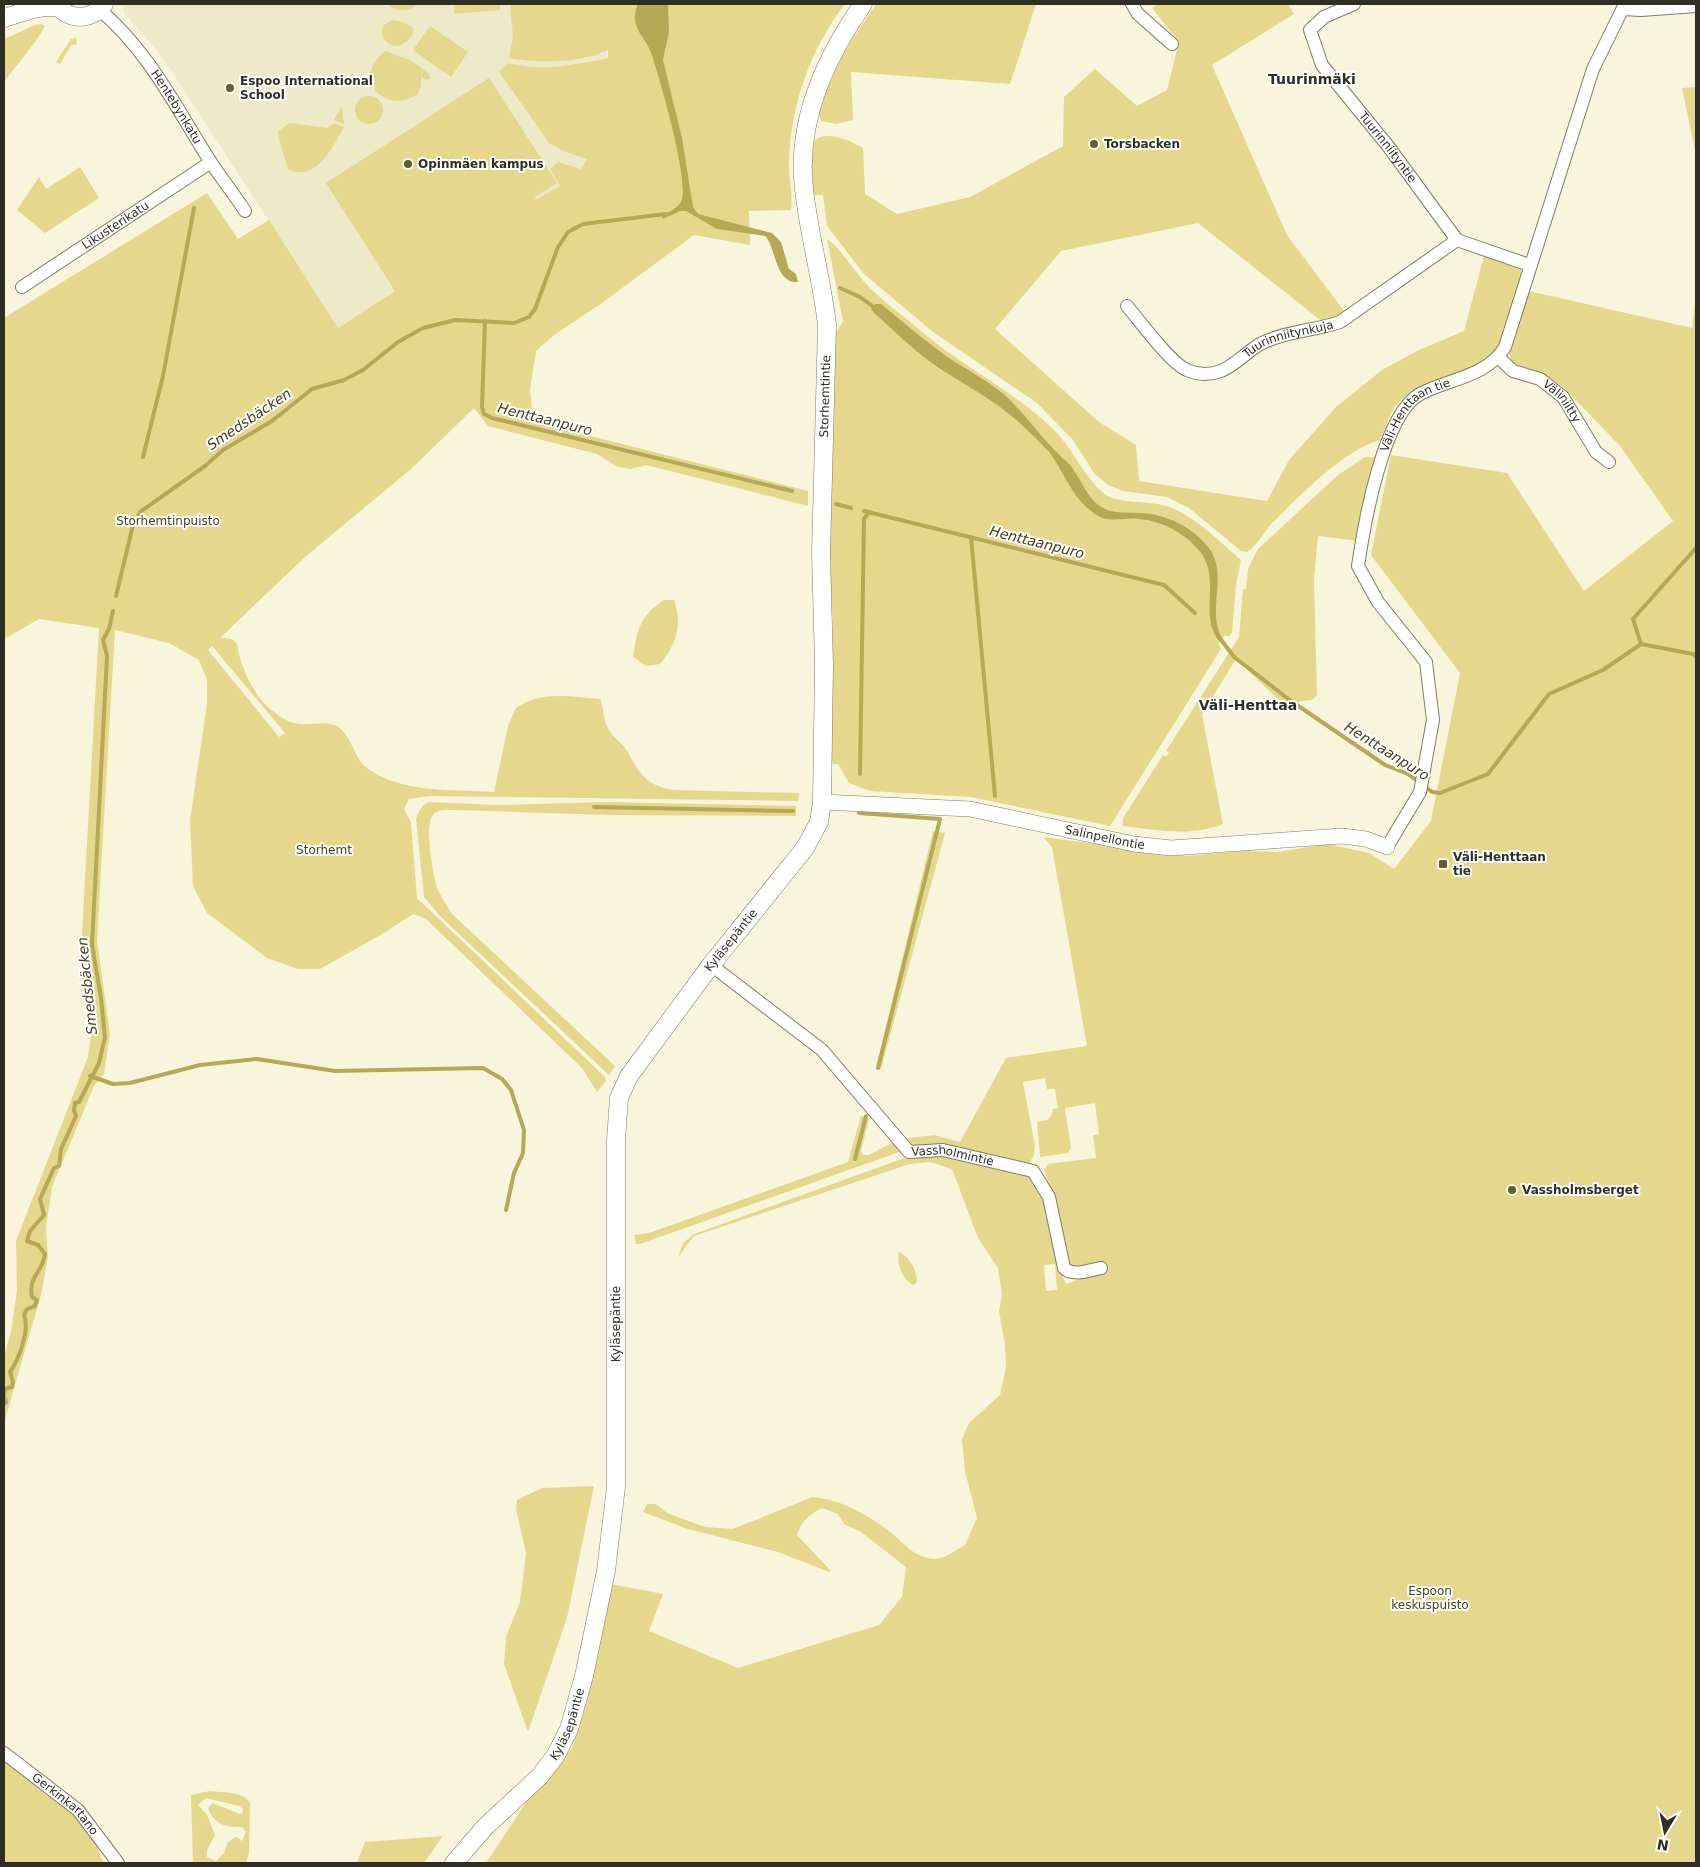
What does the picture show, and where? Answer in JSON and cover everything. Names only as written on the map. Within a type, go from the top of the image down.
[{"type":"main road","name":"Storhemtintie","points":[[822,802],[824,634],[820,591],[827,325],[804,188],[802,162],[806,128],[820,77],[829,57],[863,4]]},
{"type":"main road","points":[[4,18],[51,6],[58,6],[79,17],[93,14],[102,7]]},
{"type":"main road","name":"Kyläsepäntie","points":[[454,1863],[485,1827],[540,1776],[560,1749],[569,1729],[584,1676],[606,1571],[614,1508],[616,1140],[619,1098],[629,1076],[711,965],[805,848],[819,822],[822,802]]},
{"type":"street","points":[[1132,4],[1138,14],[1172,44]]},
{"type":"street","name":"Tuurinniityntie","points":[[1354,4],[1324,17],[1310,30],[1322,65],[1388,146],[1457,240]]},
{"type":"street","points":[[1498,358],[1508,337],[1529,265],[1593,70],[1624,6],[1641,10],[1696,6]]},
{"type":"street","name":"Hentebynkatu","points":[[102,7],[150,62],[211,162],[245,211]]},
{"type":"street","name":"Likusterikatu","points":[[22,287],[211,162]]},
{"type":"street","points":[[1457,240],[1529,265]]},
{"type":"street","name":"Tuurinniitynkuja","points":[[1127,306],[1180,366],[1196,373],[1212,374],[1234,364],[1260,344],[1274,338],[1324,328],[1340,322],[1457,240]]},
{"type":"street","name":"Väliniitty","points":[[1498,358],[1513,371],[1540,380],[1563,397],[1596,452],[1609,462]]},
{"type":"street","name":"Väli-Henttaan tie","points":[[1387,847],[1420,792],[1425,774],[1433,720],[1426,662],[1378,602],[1358,566],[1362,539],[1382,461],[1402,408],[1418,395],[1476,371],[1498,358]]},
{"type":"street","name":"Salinpellontie","points":[[822,802],[970,809],[1134,844],[1164,847],[1189,848],[1342,836],[1366,839],[1387,847]]},
{"type":"street","name":"Vassholmintie","points":[[711,965],[822,1050],[909,1152],[943,1150],[1033,1171],[1049,1197],[1064,1268],[1074,1273],[1101,1268]]},
{"type":"street","name":"Gerkinkartano","points":[[4,1753],[78,1810],[118,1863]]},
{"type":"shaded area","name":"Opinmäen kampus","points":[[123,4],[609,4],[606,94],[592,152],[581,169],[560,186],[338,328],[171,70],[156,49],[124,13]]},
{"type":"shaded area","points":[[638,4],[668,4],[669,32],[663,60],[682,138],[693,207],[698,214],[772,233],[781,242],[789,269],[796,274],[798,282],[790,281],[780,271],[769,241],[765,236],[717,229],[686,211],[680,211],[663,219],[661,216],[679,205],[682,199],[683,187],[672,127],[655,66],[651,53],[636,25],[635,12]]},
{"type":"shaded area","points":[[875,304],[881,304],[946,356],[987,382],[1009,399],[1052,448],[1073,468],[1097,504],[1112,511],[1150,514],[1169,519],[1187,528],[1203,541],[1215,558],[1218,581],[1216,616],[1222,638],[1220,642],[1213,631],[1210,620],[1209,570],[1204,558],[1190,541],[1177,532],[1155,522],[1133,519],[1105,519],[1087,508],[1080,501],[1050,453],[1023,426],[992,401],[922,356],[875,314],[871,309]]},
{"type":"green space","points":[[387,4],[417,4],[410,9],[398,10]]},
{"type":"green space","points":[[454,4],[500,4],[500,10],[454,14]]},
{"type":"green space","points":[[510,4],[845,4],[833,21],[812,59],[798,100],[790,143],[791,210],[749,211],[750,245],[694,235],[602,303],[554,335],[536,351],[530,390],[532,408],[540,420],[559,428],[808,491],[808,506],[646,465],[631,469],[618,467],[597,454],[488,426],[474,408],[411,469],[305,557],[220,638],[231,639],[236,643],[239,656],[251,684],[263,702],[272,710],[283,718],[297,724],[327,723],[335,725],[345,733],[358,757],[366,767],[380,776],[395,782],[428,789],[494,792],[508,726],[516,708],[525,702],[535,699],[568,696],[601,699],[607,727],[625,748],[644,777],[655,785],[672,790],[799,793],[798,801],[429,796],[409,799],[404,809],[411,822],[417,898],[605,1077],[606,1081],[597,1092],[582,1068],[426,919],[413,914],[384,933],[320,969],[298,969],[267,958],[207,913],[193,886],[190,820],[207,704],[207,680],[199,660],[169,643],[115,630],[97,940],[110,1034],[104,1074],[94,1086],[52,1187],[46,1227],[48,1257],[41,1295],[4,1423],[4,1356],[11,1332],[17,1291],[16,1241],[88,1057],[92,1029],[92,1002],[81,951],[99,628],[39,619],[4,639],[4,318],[207,193],[238,239],[269,220],[338,328],[395,291],[326,183],[489,78],[557,183],[535,197],[536,200],[560,186],[550,169],[558,162],[581,169],[587,159],[550,144],[499,72],[507,63],[520,66],[545,67],[570,65],[608,58],[608,50],[585,58],[572,60],[546,62],[520,60],[509,58],[513,37]],"holes":[[[212,646],[285,733],[279,737],[208,650]]]},
{"type":"green space","points":[[876,4],[1036,4],[1010,84],[851,72],[853,120],[837,124],[821,121],[819,109],[822,94],[829,78],[838,61]]},
{"type":"green space","points":[[1158,4],[1288,4],[1294,14],[1212,65],[1287,235],[1344,311],[1324,323],[1198,223],[1061,251],[995,329],[1099,422],[1136,445],[1139,481],[1267,501],[1289,460],[1336,407],[1382,370],[1419,350],[1464,331],[1484,256],[1521,270],[1522,276],[1506,332],[1497,352],[1491,358],[1467,371],[1427,384],[1404,398],[1394,408],[1380,440],[1351,454],[1323,475],[1272,523],[1257,543],[1247,552],[1241,551],[1189,508],[1167,497],[1123,491],[1108,485],[1094,473],[1073,440],[1037,403],[933,332],[864,274],[827,226],[823,195],[810,195],[810,151],[813,143],[818,138],[833,136],[842,138],[863,148],[865,194],[897,214],[970,197],[1063,146],[1064,97],[1095,69],[1137,106],[1167,90],[1179,42],[1152,8]]},
{"type":"green space","points":[[393,20],[408,24],[413,29],[411,37],[406,42],[394,46],[384,39],[382,34],[382,29]]},
{"type":"green space","points":[[41,24],[45,26],[41,33],[4,82],[4,39]]},
{"type":"green space","points":[[430,26],[468,52],[451,77],[413,50]]},
{"type":"green space","points":[[76,38],[77,44],[71,45],[60,64],[56,62],[71,39]]},
{"type":"green space","points":[[386,51],[412,61],[429,74],[430,78],[426,80],[421,76],[421,86],[417,95],[406,100],[390,100],[375,91],[374,80],[372,86],[368,85],[373,66]]},
{"type":"green space","points":[[1696,87],[1696,155],[1682,88]]},
{"type":"green space","points":[[369,96],[379,100],[383,110],[379,120],[369,124],[359,120],[355,110],[359,100]]},
{"type":"green space","points":[[342,106],[344,124],[334,120]]},
{"type":"green space","points":[[290,123],[327,128],[334,123],[344,127],[329,152],[315,167],[307,171],[298,172],[288,169],[278,136],[278,131]]},
{"type":"green space","points":[[80,167],[99,198],[45,233],[17,210],[39,177],[46,189]]},
{"type":"green space","points":[[827,239],[881,299],[937,344],[1039,416],[1061,438],[1091,480],[1106,495],[1119,500],[1156,504],[1172,508],[1191,518],[1241,560],[1236,585],[1232,633],[1230,636],[1224,636],[1218,644],[1221,649],[1110,826],[971,797],[870,791],[849,783],[838,764],[833,764],[829,749],[833,618],[828,576],[834,336],[843,321]]},
{"type":"green space","name":"Espoon keskuspuisto","points":[[1529,291],[1692,328],[1696,291],[1696,1863],[486,1863],[527,1801],[572,1748],[588,1696],[611,1584],[663,1594],[649,1631],[738,1668],[879,1625],[902,1597],[906,1567],[861,1532],[844,1524],[838,1514],[822,1508],[806,1519],[797,1535],[831,1571],[829,1572],[778,1552],[688,1529],[643,1512],[647,1504],[656,1504],[667,1513],[705,1527],[733,1529],[812,1497],[822,1498],[843,1504],[862,1513],[889,1531],[914,1552],[934,1559],[946,1556],[965,1545],[977,1518],[965,1471],[962,1439],[969,1423],[1000,1395],[1006,1367],[1005,1345],[999,1311],[1002,1295],[998,1268],[978,1238],[952,1169],[930,1162],[910,1164],[694,1236],[678,1257],[683,1243],[694,1234],[907,1157],[933,1153],[1028,1174],[1042,1189],[1058,1266],[1066,1284],[1108,1269],[1106,1265],[1073,1271],[1060,1256],[1048,1181],[1044,1170],[1048,1164],[1096,1158],[1093,1135],[1099,1134],[1095,1103],[1065,1108],[1071,1148],[1068,1153],[1040,1157],[1037,1122],[1048,1119],[1053,1109],[1058,1108],[1055,1089],[1047,1089],[1045,1078],[1023,1082],[1035,1146],[1034,1155],[1028,1165],[915,1148],[900,1139],[934,1135],[960,1142],[1006,1058],[1087,1046],[1052,847],[1043,837],[1189,856],[1239,851],[1278,852],[1327,844],[1369,853],[1394,869],[1431,821],[1460,673],[1371,555],[1391,455],[1507,473],[1584,591],[1673,521],[1620,446],[1563,387],[1545,375],[1512,363],[1509,352]],"holes":[[[1055,1264],[1057,1290],[1046,1291],[1044,1265]]]},
{"type":"green space","points":[[1365,457],[1377,457],[1358,541],[1318,536],[1314,579],[1317,695],[1312,700],[1285,706],[1236,659],[1202,714],[1223,824],[1211,828],[1187,831],[1161,831],[1123,826],[1123,818],[1163,755],[1166,757],[1169,752],[1166,751],[1239,637],[1243,589],[1246,589],[1248,569],[1258,549],[1338,475]]},
{"type":"green space","points":[[664,600],[674,600],[677,609],[678,626],[674,642],[660,664],[646,666],[633,657],[638,631],[650,611]]},
{"type":"green space","points":[[429,802],[497,805],[610,802],[796,806],[796,816],[608,815],[446,810],[437,811],[433,815],[430,821],[429,840],[434,875],[438,890],[452,914],[615,1066],[609,1075],[441,917],[424,897],[416,819],[422,807]]},
{"type":"green space","points":[[933,831],[945,833],[881,1069],[876,1068]]},
{"type":"green space","points":[[861,1116],[869,1119],[861,1151],[863,1155],[869,1155],[895,1141],[902,1151],[636,1244],[634,1235],[649,1233],[848,1162]]},
{"type":"green space","points":[[899,1252],[910,1261],[914,1269],[917,1282],[913,1285],[906,1279],[901,1270],[898,1261]]},
{"type":"green space","points":[[594,1486],[567,1618],[528,1732],[504,1664],[506,1637],[520,1602],[526,1553],[516,1509],[517,1500],[542,1488]]},
{"type":"green space","points":[[4,1753],[90,1825],[101,1858],[105,1863],[4,1863]]},
{"type":"green space","points":[[210,1791],[238,1794],[247,1799],[250,1803],[249,1853],[246,1863],[193,1863],[191,1795]],"holes":[[[206,1798],[239,1806],[243,1809],[243,1813],[240,1814],[212,1803],[208,1808],[214,1818],[221,1824],[242,1827],[246,1832],[242,1841],[236,1837],[228,1842],[224,1853],[216,1861],[207,1857],[207,1850],[215,1835],[207,1815],[198,1805]]]},
{"type":"green space","points":[[443,1836],[424,1863],[357,1863],[365,1842]]},
{"type":"waterway","points":[[143,457],[163,376],[194,208]]},
{"type":"waterway","name":"Smedsbäcken","points":[[116,596],[132,529],[140,512],[205,466],[223,450],[272,421],[312,389],[344,380],[363,370],[398,342],[423,328],[455,320],[514,323],[529,317],[535,309],[558,247],[568,232],[583,224],[666,214]]},
{"type":"waterway","points":[[840,288],[860,297],[875,308]]},
{"type":"waterway","name":"Henttaanpuro","points":[[485,321],[482,407],[484,414],[492,418],[792,491]]},
{"type":"waterway","name":"Henttaanpuro","points":[[836,504],[851,508]]},
{"type":"waterway","name":"Henttaanpuro","points":[[864,511],[1164,585],[1195,613]]},
{"type":"waterway","points":[[860,774],[864,519],[869,512]]},
{"type":"waterway","points":[[971,537],[995,796]]},
{"type":"waterway","points":[[1641,644],[1633,619],[1696,548]]},
{"type":"waterway","name":"Smedsbäcken","points":[[4,1395],[5,1389],[12,1387],[13,1382],[10,1372],[17,1360],[25,1336],[24,1315],[27,1309],[35,1306],[37,1300],[32,1297],[32,1284],[45,1254],[38,1245],[27,1241],[30,1231],[44,1215],[40,1199],[54,1168],[59,1166],[61,1149],[76,1116],[74,1111],[75,1103],[79,1102],[99,1063],[105,1037],[92,944],[107,656],[103,640],[109,629],[113,611]]},
{"type":"waterway","name":"Henttaanpuro","points":[[1219,637],[1234,657],[1291,701],[1385,765],[1408,774],[1432,792],[1440,793],[1488,774],[1549,694],[1603,670],[1641,644],[1693,654],[1696,657]]},
{"type":"waterway","points":[[594,807],[793,811]]},
{"type":"waterway","points":[[859,813],[940,819],[878,1068]]},
{"type":"waterway","points":[[90,1076],[113,1084],[130,1083],[200,1065],[257,1059],[335,1071],[483,1068],[502,1079],[511,1090],[524,1130],[523,1153],[514,1173],[506,1210]]},
{"type":"waterway","points":[[855,1159],[866,1116]]},
{"type":"waterway","name":"Smedsbäcken","points":[[4,1396],[6,1402],[4,1404]]},
{"type":"place","name":"Espoo International School","points":[[230,88]]},
{"type":"place","name":"Torsbacken","points":[[1094,144]]},
{"type":"place","name":"Opinmäen kampus","points":[[408,164]]},
{"type":"place","name":"Väli-Henttaan tie","points":[[1443,864]]},
{"type":"place","name":"Vassholmsberget","points":[[1512,1190]]},
{"type":"district","name":"Tuurinmäki","points":[[1312,79]]},
{"type":"district","name":"Väli-Henttaa","points":[[1248,705]]},
{"type":"park label","name":"Storhemtinpuisto","points":[[168,521]]},
{"type":"park label","name":"Storhemt","points":[[324,850]]}]
